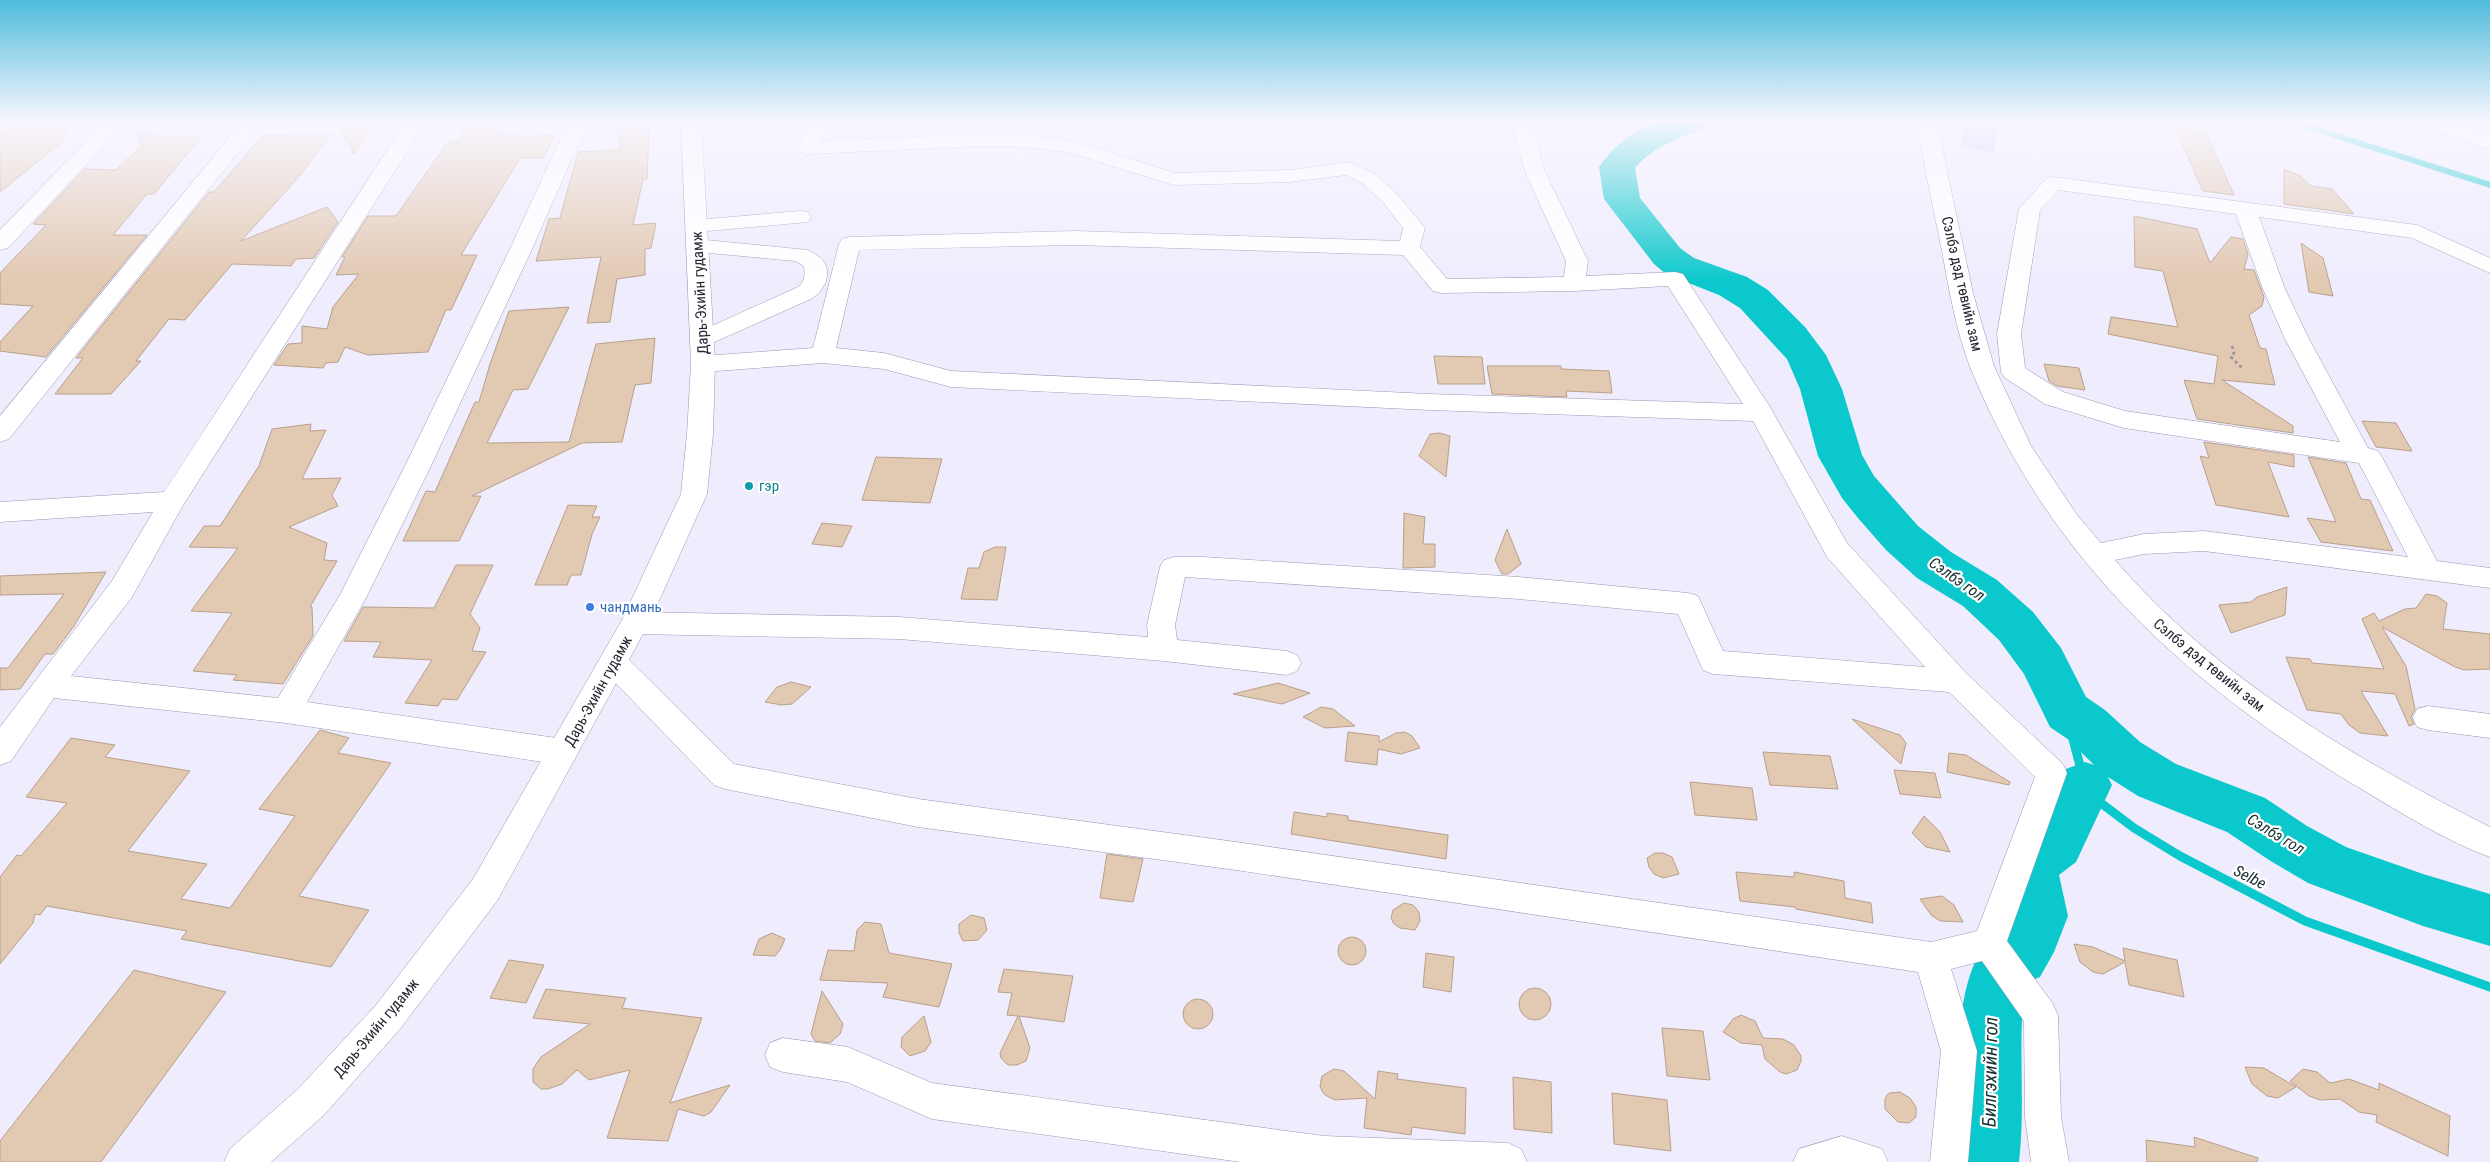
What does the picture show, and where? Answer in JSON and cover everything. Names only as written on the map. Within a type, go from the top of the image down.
[{"type":"street","points":[[0,243],[66,174]]},
{"type":"street","points":[[0,433],[210,174]]},
{"type":"street","points":[[0,752],[9,724],[47,684],[122,589],[172,500],[382,174]]},
{"type":"street","points":[[286,711],[352,598],[413,476],[521,249],[553,174]]},
{"type":"street","name":"Дарь-Эхийн гудамж","points":[[243,1162],[311,1102],[388,1017],[485,890],[635,623],[694,494],[700,434],[703,351],[693,174]]},
{"type":"street","points":[[1159,174],[1174,179],[1303,174]]},
{"type":"street","points":[[1360,174],[1369,179],[1390,198],[1414,228],[1409,248]]},
{"type":"street","points":[[1536,174],[1577,261],[1574,284]]},
{"type":"street","name":"Сэлбэ дэд төвийн зам","points":[[1937,174],[1965,311],[1982,367],[2006,422],[2040,480],[2059,510],[2093,554],[2163,630],[2241,693],[2322,750],[2408,801],[2490,843]]},
{"type":"street","points":[[2428,570],[2370,457],[2124,419],[2054,398],[2013,372],[2009,334],[2030,209],[2053,183],[2417,232],[2490,266]]},
{"type":"street","points":[[2245,209],[2274,289],[2297,339],[2359,454]]},
{"type":"street","points":[[696,236],[800,217]]},
{"type":"street","points":[[696,236],[800,255],[814,262],[816,267],[815,279],[811,287],[762,314],[703,351]]},
{"type":"street","points":[[824,355],[850,244],[1075,238],[1409,248],[1441,286],[1574,284],[1675,278],[1761,413],[1837,550],[1956,681],[2052,773],[1988,944]]},
{"type":"street","points":[[703,351],[824,355],[884,361],[951,379],[1430,402],[1761,413]]},
{"type":"street","points":[[0,512],[172,500]]},
{"type":"street","points":[[2093,554],[2144,544],[2204,541],[2490,578]]},
{"type":"street","points":[[1164,650],[1161,625],[1174,567],[1203,568],[1519,588],[1688,604],[1713,662],[1956,681]]},
{"type":"street","points":[[635,623],[899,628],[1164,650],[1287,663]]},
{"type":"street","points":[[614,662],[725,776],[918,813],[1236,856],[1931,958],[1988,944]]},
{"type":"street","points":[[47,684],[286,711],[563,752]]},
{"type":"street","points":[[2428,718],[2490,726]]},
{"type":"street","points":[[1988,944],[2041,1016],[2043,1117],[2050,1162]]},
{"type":"street","points":[[1931,958],[1959,1051],[1949,1162]]},
{"type":"street","points":[[783,1055],[848,1065],[932,1100],[1324,1155],[1508,1162]]},
{"type":"street","points":[[1812,1162],[1842,1155],[1869,1162]]},
{"type":"path","points":[[2232,346],[2234,353],[2231,357],[2242,368]]},
{"type":"building","points":[[0,174],[22,174],[0,192]]},
{"type":"building","points":[[80,174],[170,174],[154,194],[147,194],[113,235],[147,235],[46,357],[0,351],[0,342],[33,306],[0,304],[0,273],[46,225],[33,224]]},
{"type":"building","points":[[229,174],[301,174],[241,241],[327,207],[338,222],[314,258],[296,259],[291,266],[232,264],[185,320],[169,319],[136,361],[141,361],[111,394],[55,394],[83,358],[76,358],[209,192],[214,192]]},
{"type":"building","points":[[425,174],[510,174],[461,255],[477,255],[451,310],[446,310],[428,352],[368,355],[345,347],[338,362],[326,363],[323,368],[274,365],[288,344],[302,343],[302,326],[327,329],[333,307],[359,274],[336,275],[345,257],[342,257],[368,216],[396,216]]},
{"type":"building","points":[[572,174],[647,174],[647,179],[643,179],[633,225],[656,223],[651,248],[645,249],[645,275],[617,279],[610,322],[587,323],[601,257],[536,261],[549,219],[560,218]]},
{"type":"building","points":[[2196,174],[2225,174],[2234,195],[2203,191]]},
{"type":"building","points":[[2284,174],[2296,174],[2311,186],[2332,189],[2354,214],[2284,204]]},
{"type":"building","points":[[2134,216],[2197,229],[2210,263],[2231,237],[2243,239],[2248,254],[2244,269],[2254,270],[2264,297],[2262,306],[2249,315],[2260,348],[2266,349],[2275,385],[2222,380],[2293,426],[2293,433],[2197,419],[2184,380],[2214,384],[2218,356],[2108,334],[2111,317],[2178,327],[2163,271],[2135,267]]},
{"type":"building","points":[[2301,243],[2323,258],[2333,296],[2309,292]]},
{"type":"building","points":[[569,307],[528,389],[513,390],[487,443],[569,442],[596,344],[655,338],[651,383],[635,385],[622,442],[582,443],[472,496],[481,496],[459,541],[403,541],[426,491],[435,492],[475,402],[479,402],[509,311]]},
{"type":"building","points":[[1434,356],[1482,357],[1485,384],[1438,384]]},
{"type":"building","points":[[2044,364],[2079,368],[2085,390],[2057,386],[2049,381]]},
{"type":"building","points":[[1487,366],[1561,366],[1561,369],[1609,371],[1612,393],[1566,391],[1567,397],[1492,394]]},
{"type":"building","points":[[2362,421],[2396,423],[2412,451],[2376,447]]},
{"type":"building","points":[[311,424],[310,431],[326,430],[302,479],[341,478],[332,495],[338,506],[289,527],[327,543],[324,560],[337,561],[310,607],[312,607],[313,636],[283,684],[233,680],[237,675],[193,671],[232,613],[191,611],[238,548],[189,547],[204,526],[220,526],[259,466],[272,429]]},
{"type":"building","points":[[1440,433],[1450,436],[1446,477],[1419,456],[1430,434]]},
{"type":"building","points":[[2204,442],[2294,455],[2294,467],[2268,462],[2289,517],[2216,505],[2200,456],[2209,458]]},
{"type":"building","points":[[876,457],[942,459],[930,503],[862,500]]},
{"type":"building","points":[[2308,457],[2346,463],[2361,499],[2370,500],[2393,551],[2321,542],[2307,518],[2336,522]]},
{"type":"building","points":[[568,505],[597,506],[592,517],[600,517],[592,534],[581,575],[571,575],[567,585],[535,585]]},
{"type":"building","points":[[1404,513],[1425,517],[1423,544],[1435,544],[1435,567],[1403,568]]},
{"type":"building","points":[[822,523],[852,526],[842,547],[812,544]]},
{"type":"building","points":[[1507,529],[1521,564],[1508,574],[1502,574],[1495,560]]},
{"type":"building","points":[[995,547],[1006,547],[997,600],[961,599],[968,568],[979,568],[984,552]]},
{"type":"building","points":[[456,565],[493,565],[470,614],[480,628],[472,651],[486,652],[457,700],[442,699],[438,706],[405,703],[432,660],[373,657],[381,642],[344,641],[363,607],[434,608]]},
{"type":"building","points":[[106,572],[74,626],[53,654],[45,654],[20,689],[0,690],[0,668],[8,668],[64,594],[0,595],[0,576]]},
{"type":"building","points":[[2287,587],[2285,615],[2231,633],[2219,605],[2251,602],[2257,597]]},
{"type":"building","points":[[2426,594],[2437,596],[2447,603],[2443,629],[2490,634],[2490,669],[2464,670],[2455,667],[2382,627],[2406,666],[2415,709],[2411,717],[2414,724],[2409,726],[2395,694],[2361,691],[2388,736],[2360,733],[2349,725],[2341,714],[2307,710],[2286,657],[2310,659],[2312,663],[2384,669],[2362,619],[2374,613],[2379,621],[2405,609],[2416,608]]},
{"type":"building","points":[[791,682],[811,687],[792,704],[782,705],[765,702],[777,687]]},
{"type":"building","points":[[1278,683],[1310,693],[1282,704],[1233,694]]},
{"type":"building","points":[[1321,707],[1333,709],[1355,726],[1325,728],[1303,717]]},
{"type":"building","points":[[1852,719],[1900,735],[1906,743],[1901,764]]},
{"type":"building","points":[[320,730],[349,738],[338,753],[391,763],[299,896],[369,910],[331,967],[181,939],[187,931],[47,906],[40,915],[35,914],[33,923],[0,964],[0,877],[17,855],[21,856],[67,803],[26,797],[71,738],[115,745],[105,757],[190,771],[128,851],[207,864],[181,899],[230,908],[295,816],[259,809]]},
{"type":"building","points":[[1348,732],[1379,736],[1379,742],[1396,733],[1405,732],[1412,736],[1420,748],[1401,754],[1378,749],[1377,765],[1345,761]]},
{"type":"building","points":[[1763,752],[1830,756],[1838,789],[1770,785]]},
{"type":"building","points":[[1949,753],[1966,755],[2010,782],[2009,785],[1947,772]]},
{"type":"building","points":[[1894,770],[1935,773],[1941,798],[1900,794]]},
{"type":"building","points":[[1690,782],[1752,788],[1757,820],[1695,815]]},
{"type":"building","points":[[1294,812],[1327,817],[1327,813],[1348,816],[1348,820],[1448,835],[1446,859],[1291,834]]},
{"type":"building","points":[[1924,816],[1940,832],[1950,852],[1926,847],[1912,833]]},
{"type":"building","points":[[1655,853],[1663,853],[1672,857],[1679,874],[1663,878],[1654,874],[1649,867],[1647,858]]},
{"type":"building","points":[[1107,854],[1143,859],[1133,902],[1100,898]]},
{"type":"building","points":[[1736,872],[1794,877],[1794,872],[1844,881],[1845,898],[1871,903],[1873,923],[1796,909],[1795,907],[1740,901]]},
{"type":"building","points":[[1942,896],[1954,905],[1963,922],[1940,921],[1931,915],[1920,899]]},
{"type":"building","points":[[1404,903],[1413,905],[1419,912],[1420,921],[1415,930],[1400,928],[1394,924],[1391,918],[1393,910]]},
{"type":"building","points":[[971,915],[984,918],[987,930],[978,940],[963,941],[959,933],[959,924]]},
{"type":"building","points":[[865,922],[881,924],[889,953],[952,964],[939,1007],[883,997],[888,983],[820,980],[828,950],[854,951],[857,930]]},
{"type":"building","points":[[772,933],[785,939],[775,956],[753,955],[759,939]]},
{"type":"building","points":[[1352,937],[1362,941],[1366,951],[1362,961],[1352,965],[1342,961],[1338,951],[1342,941]]},
{"type":"building","points":[[2074,944],[2093,947],[2125,961],[2123,948],[2177,960],[2184,997],[2129,985],[2125,962],[2103,974],[2093,972],[2080,962]]},
{"type":"building","points":[[1426,953],[1454,957],[1451,992],[1423,987]]},
{"type":"building","points":[[509,960],[544,965],[526,1003],[490,998]]},
{"type":"building","points":[[1004,969],[1073,976],[1064,1022],[1019,1016],[1030,1048],[1026,1061],[1017,1065],[1008,1065],[1001,1058],[1000,1053],[1018,1016],[1007,1015],[1012,993],[998,992]]},
{"type":"building","points":[[134,970],[226,992],[101,1162],[0,1162],[0,1141]]},
{"type":"building","points":[[1535,988],[1547,992],[1551,1004],[1547,1016],[1535,1020],[1523,1016],[1519,1004],[1523,992]]},
{"type":"building","points":[[546,989],[626,998],[622,1008],[702,1018],[670,1103],[730,1085],[711,1112],[704,1116],[678,1109],[668,1141],[607,1138],[630,1070],[589,1080],[577,1070],[562,1084],[548,1089],[541,1089],[533,1082],[533,1069],[541,1057],[590,1024],[533,1018]]},
{"type":"building","points":[[822,991],[843,1024],[840,1034],[830,1043],[815,1041],[811,1034]]},
{"type":"building","points":[[1198,999],[1204,1000],[1212,1008],[1212,1020],[1204,1028],[1198,1029],[1192,1028],[1184,1020],[1183,1014],[1184,1008],[1192,1000]]},
{"type":"building","points":[[1741,1015],[1755,1021],[1763,1038],[1783,1039],[1794,1045],[1801,1056],[1797,1070],[1786,1074],[1780,1072],[1765,1059],[1762,1045],[1741,1043],[1723,1032],[1733,1019]]},
{"type":"building","points":[[924,1016],[931,1042],[925,1051],[910,1056],[901,1047],[902,1037]]},
{"type":"building","points":[[1662,1028],[1703,1031],[1710,1080],[1667,1076]]},
{"type":"building","points":[[2245,1067],[2264,1068],[2296,1087],[2278,1098],[2267,1096],[2252,1084]]},
{"type":"building","points":[[1334,1069],[1344,1071],[1375,1099],[1378,1071],[1398,1074],[1397,1079],[1466,1088],[1465,1134],[1412,1127],[1411,1135],[1364,1128],[1367,1098],[1335,1100],[1325,1095],[1322,1091],[1320,1086],[1322,1076]]},
{"type":"building","points":[[2303,1069],[2317,1072],[2330,1083],[2349,1079],[2379,1090],[2379,1083],[2450,1116],[2448,1156],[2376,1122],[2377,1115],[2359,1112],[2340,1099],[2320,1100],[2309,1096],[2290,1081]]},
{"type":"building","points":[[1513,1077],[1551,1082],[1552,1133],[1514,1129]]},
{"type":"building","points":[[1900,1092],[1910,1098],[1916,1107],[1916,1117],[1909,1123],[1898,1122],[1885,1109],[1887,1095]]},
{"type":"building","points":[[1612,1093],[1667,1100],[1671,1151],[1614,1144]]},
{"type":"building","points":[[2194,1137],[2258,1158],[2257,1162],[2147,1162],[2146,1140],[2195,1147]]},
{"type":"waterway","name":"Сэлбэ гол","points":[[1618,174],[1622,199],[1667,256],[1680,266],[1733,286],[1754,299],[1791,336],[1806,355],[1821,389],[1840,456],[1858,487],[1902,538],[1934,565],[1980,593],[2016,626],[2043,662],[2068,712],[2087,725],[2121,758],[2157,780],[2246,815],[2288,843],[2328,865],[2423,900],[2490,920]]},
{"type":"waterway","points":[[2456,174],[2490,185]]},
{"type":"waterway","name":"Selbe","points":[[2068,712],[2073,740]]},
{"type":"waterway","name":"Selbe","points":[[2073,739],[2085,785],[2097,800],[2134,828],[2180,856],[2305,921],[2490,987]]},
{"type":"waterway","name":"Билгэхийн гол","points":[[2019,958],[2033,933],[2039,916],[2038,902],[2031,875],[2032,868],[2038,858],[2057,845],[2085,785]]},
{"type":"waterway","name":"Билгэхийн гол","points":[[1987,1162],[1991,1117],[1991,1027],[1996,982]]},
{"type":"place","name":"гэр","points":[[749,486]]},
{"type":"place","name":"чандмань","points":[[590,607]]}]
